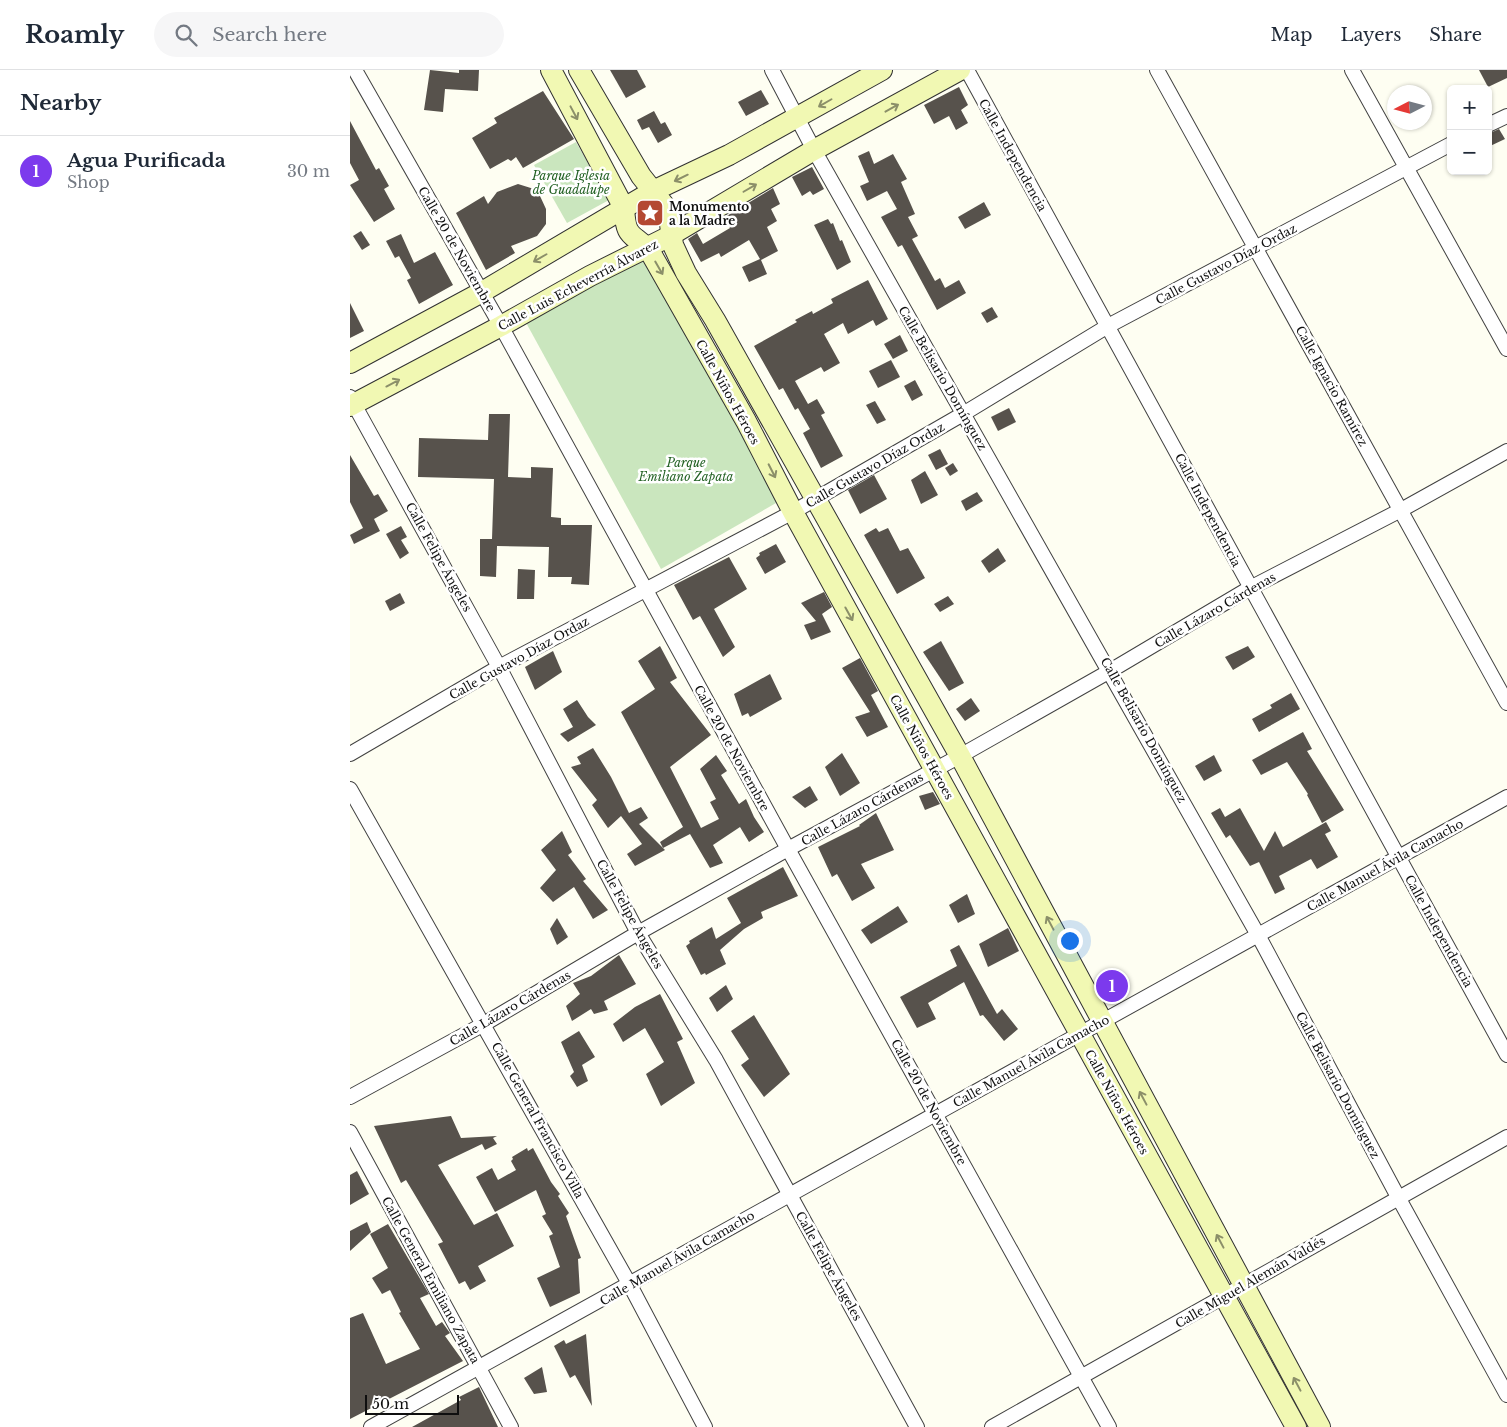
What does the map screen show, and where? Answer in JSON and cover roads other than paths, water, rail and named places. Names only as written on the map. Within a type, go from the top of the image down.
[{"type":"street","name":"Calle 20 de Noviembre","points":[[355,70],[501,326],[788,849],[1109,1427]]},
{"type":"street","name":"Calle Niños Héroes","points":[[551,70],[624,208],[628,230],[636,241],[646,248],[746,421],[793,512],[1296,1427]]},
{"type":"street","name":"Calle Niños Héroes","points":[[579,70],[640,176],[668,210],[670,235],[686,273],[715,320],[960,756],[1320,1427]]},
{"type":"street","name":"Calle Belisario Domínguez","points":[[772,70],[814,150],[1258,935],[1398,1197],[1507,1395]]},
{"type":"street","points":[[350,363],[482,292],[653,192],[730,155],[882,70]]},
{"type":"street","name":"Calle Luis Echeverría Álvarez","points":[[351,402],[501,326],[590,276],[670,235],[814,150],[960,70]]},
{"type":"street","name":"Calle Independencia","points":[[967,70],[1507,1055]]},
{"type":"street","name":"Calle Ignacio Ramírez","points":[[1157,70],[1507,703]]},
{"type":"street","points":[[1352,70],[1507,349]]},
{"type":"street","points":[[1492,124],[1507,116]]},
{"type":"street","name":"Calle Gustavo Díaz Ordaz","points":[[350,754],[499,667],[815,500],[963,414],[1108,326],[1256,250],[1447,146]]},
{"type":"street","name":"Calle Felipe Ángeles","points":[[351,402],[499,667],[638,933],[716,1060],[917,1427]]},
{"type":"street","name":"Calle Lázaro Cárdenas","points":[[350,1097],[484,1024],[638,933],[788,849],[960,756],[1110,671],[1250,588],[1401,510],[1507,451]]},
{"type":"street","name":"Calle General Francisco Villa","points":[[350,790],[630,1285],[705,1427]]},
{"type":"street","name":"Calle Manuel Ávila Camacho","points":[[371,1427],[1507,797]]},
{"type":"street","name":"Calle General Emiliano Zapata","points":[[350,1132],[511,1427]]},
{"type":"street","name":"Calle Miguel Alemán Valdés","points":[[992,1427],[1507,1137]]},
{"type":"place","name":"Monumento a la Madre","points":[[650,213]]},
{"type":"place","name":"Agua Purificada","points":[[1112,986]]},
{"type":"park label","name":"Parque Iglesia de Guadalupe","points":[[571,182]]},
{"type":"park label","name":"Parque Emiliano Zapata","points":[[686,469]]}]
